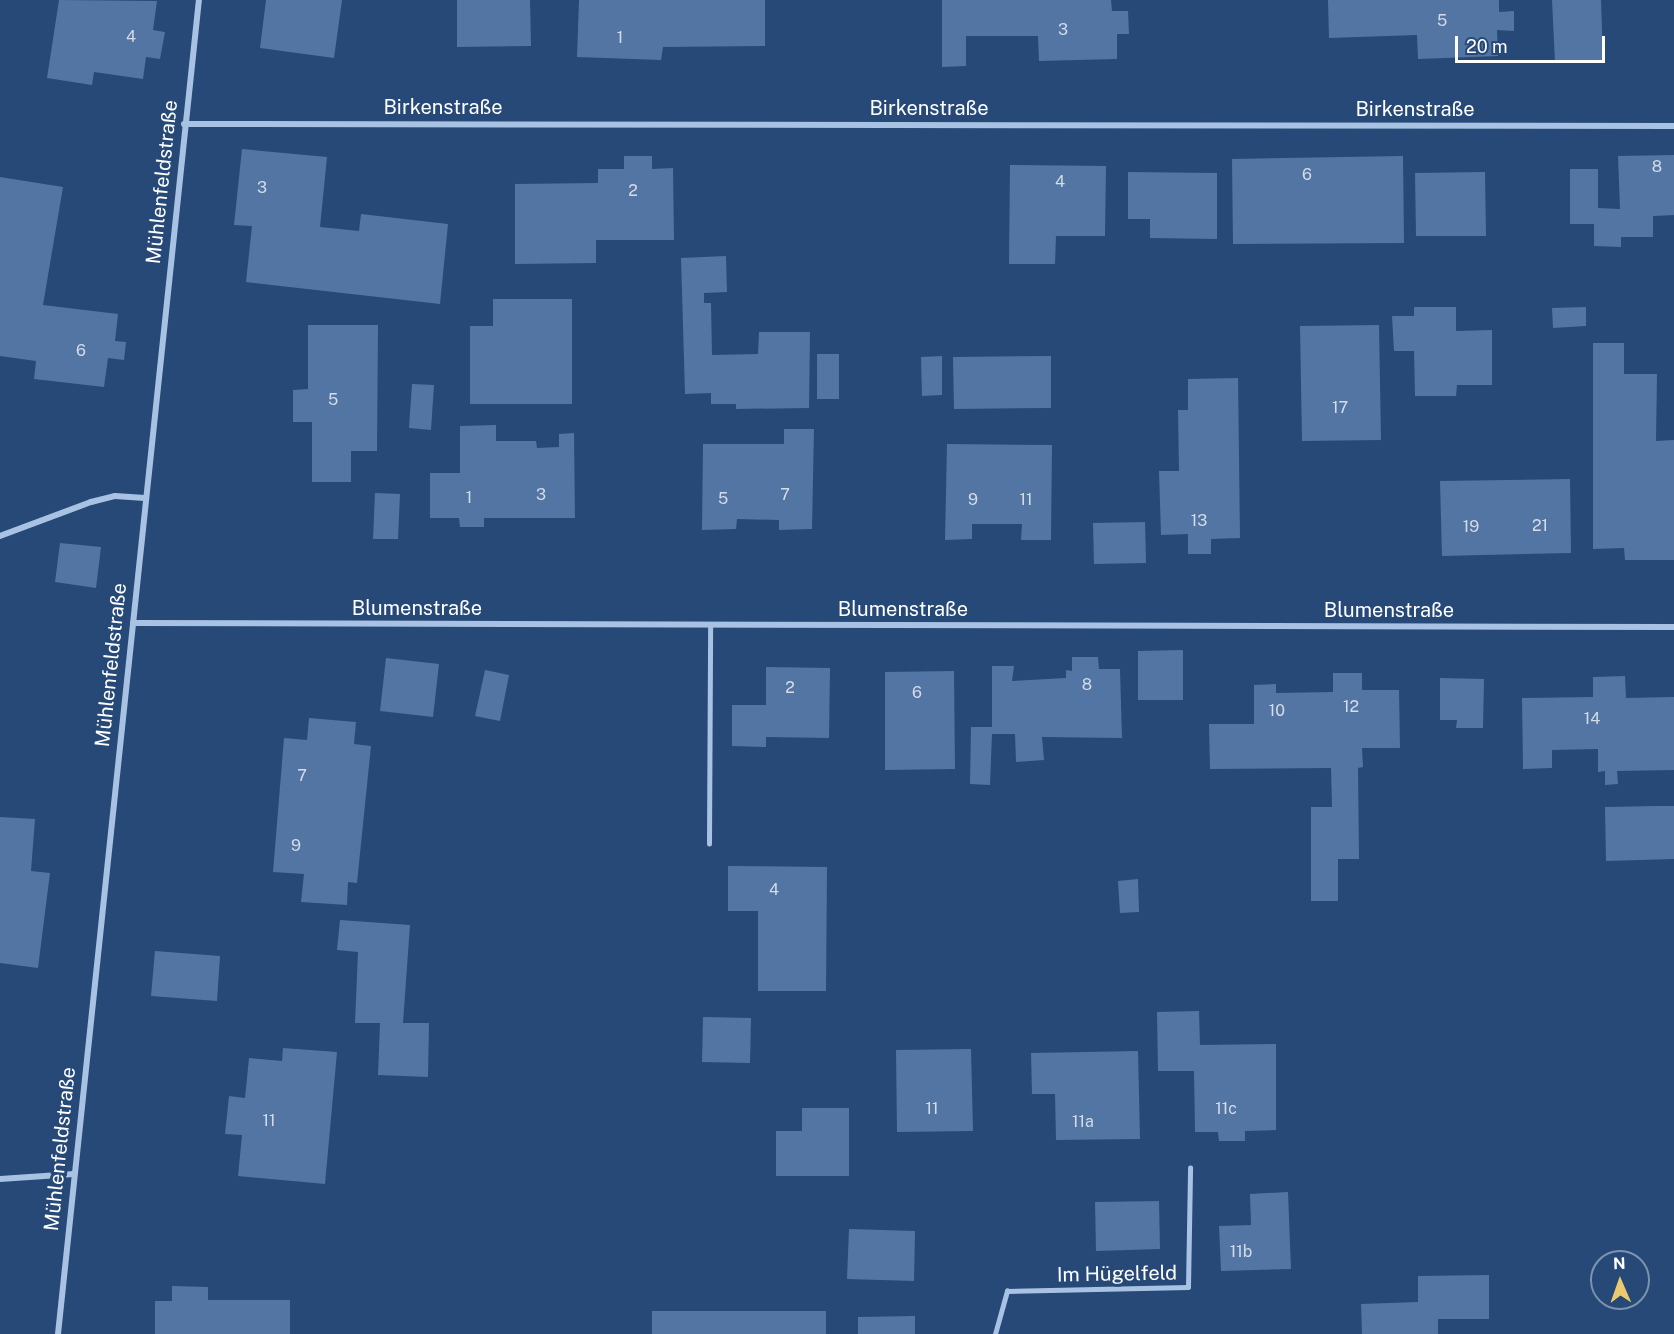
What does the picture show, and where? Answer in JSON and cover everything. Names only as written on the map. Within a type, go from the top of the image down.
[{"type":"street","name":"Mühlenfeldstraße","points":[[58,1334],[184,124],[199,0]]},
{"type":"street","name":"Birkenstraße","points":[[184,124],[1674,126]]},
{"type":"street","points":[[0,536],[91,502],[115,496],[145,498]]},
{"type":"street","name":"Blumenstraße","points":[[133,623],[1674,627]]},
{"type":"street","points":[[0,1179],[74,1174]]},
{"type":"lane","points":[[709,844],[710,625]]},
{"type":"lane","name":"Im Hügelfeld","points":[[995,1334],[1008,1292],[1188,1287],[1190,1168]]},
{"type":"building","points":[[59,0],[157,1],[153,30],[165,32],[160,59],[146,57],[143,79],[94,72],[92,85],[47,78]]},
{"type":"building","points":[[266,0],[342,0],[334,58],[260,48]]},
{"type":"building","points":[[457,0],[530,0],[531,46],[457,47]]},
{"type":"building","points":[[579,0],[765,0],[765,46],[663,47],[661,60],[577,57]]},
{"type":"building","points":[[942,0],[1111,0],[1112,11],[1128,11],[1129,34],[1117,34],[1117,59],[1039,61],[1038,36],[966,36],[966,66],[942,67]]},
{"type":"building","points":[[1328,0],[1499,0],[1499,12],[1514,11],[1514,31],[1497,30],[1498,56],[1418,59],[1417,35],[1329,38]]},
{"type":"building","points":[[1552,0],[1601,0],[1603,61],[1555,62]]},
{"type":"building","points":[[242,149],[327,157],[320,227],[359,231],[361,214],[448,224],[440,304],[246,282],[252,226],[234,225]]},
{"type":"building","points":[[1674,155],[1674,215],[1653,216],[1653,237],[1621,237],[1621,247],[1594,246],[1594,224],[1570,224],[1570,169],[1598,169],[1598,208],[1620,209],[1618,156]]},
{"type":"building","points":[[624,156],[652,156],[652,169],[673,168],[674,240],[596,240],[596,263],[515,264],[515,184],[598,183],[598,169],[624,169]]},
{"type":"building","points":[[1403,156],[1404,243],[1233,244],[1232,159]]},
{"type":"building","points":[[1010,165],[1106,166],[1105,236],[1056,236],[1055,264],[1009,264]]},
{"type":"building","points":[[1128,172],[1217,173],[1217,239],[1150,238],[1150,219],[1128,219]]},
{"type":"building","points":[[1485,172],[1486,236],[1416,236],[1415,173]]},
{"type":"building","points":[[0,177],[63,187],[43,305],[118,314],[115,341],[126,342],[124,360],[108,358],[104,387],[34,379],[36,361],[0,356]]},
{"type":"building","points":[[726,256],[727,292],[704,293],[704,303],[711,303],[712,355],[758,354],[759,332],[810,332],[809,408],[736,409],[736,404],[711,404],[711,393],[685,394],[681,258]]},
{"type":"building","points":[[493,299],[572,299],[572,404],[470,404],[470,326],[493,326]]},
{"type":"building","points":[[1414,307],[1456,307],[1456,331],[1492,330],[1492,385],[1457,385],[1456,396],[1415,396],[1414,351],[1394,351],[1392,316],[1414,316]]},
{"type":"building","points":[[1586,307],[1586,326],[1553,328],[1552,308]]},
{"type":"building","points":[[308,325],[378,325],[377,451],[351,451],[351,482],[312,482],[312,422],[293,422],[293,390],[308,389]]},
{"type":"building","points":[[1379,325],[1381,440],[1302,441],[1300,326]]},
{"type":"building","points":[[1593,343],[1624,343],[1624,374],[1657,374],[1656,441],[1674,440],[1674,560],[1625,560],[1624,548],[1593,549]]},
{"type":"building","points":[[817,354],[839,354],[839,399],[817,399]]},
{"type":"building","points":[[942,356],[942,395],[922,396],[921,357]]},
{"type":"building","points":[[1051,356],[1051,408],[954,409],[953,357]]},
{"type":"building","points":[[1238,378],[1240,538],[1211,539],[1211,554],[1188,554],[1188,534],[1161,535],[1159,471],[1179,471],[1178,410],[1188,410],[1188,379]]},
{"type":"building","points":[[412,384],[434,385],[431,430],[409,428]]},
{"type":"building","points":[[496,425],[496,441],[536,441],[537,448],[559,447],[559,434],[574,433],[575,518],[484,518],[484,527],[460,527],[459,518],[430,518],[430,473],[460,473],[460,426]]},
{"type":"building","points":[[784,429],[814,429],[812,529],[779,530],[779,520],[737,519],[736,529],[702,530],[703,444],[784,444]]},
{"type":"building","points":[[947,444],[1052,445],[1051,540],[1021,540],[1022,524],[972,524],[972,539],[945,540]]},
{"type":"building","points":[[1570,479],[1571,553],[1442,556],[1440,481]]},
{"type":"building","points":[[375,493],[400,494],[398,539],[373,539]]},
{"type":"building","points":[[1145,522],[1146,563],[1094,564],[1093,523]]},
{"type":"building","points":[[60,543],[101,547],[96,588],[55,582]]},
{"type":"building","points":[[1183,650],[1183,700],[1138,700],[1138,651]]},
{"type":"building","points":[[1072,657],[1098,657],[1099,669],[1120,669],[1122,738],[1042,737],[1044,760],[1016,762],[1015,734],[992,734],[990,785],[970,784],[971,727],[992,727],[992,666],[1014,666],[1012,681],[1066,678],[1066,670],[1072,671]]},
{"type":"building","points":[[386,658],[439,664],[433,717],[380,711]]},
{"type":"building","points":[[766,667],[830,668],[829,738],[766,737],[766,747],[732,746],[732,705],[766,705]]},
{"type":"building","points":[[485,670],[509,675],[500,721],[475,716]]},
{"type":"building","points":[[954,671],[955,769],[885,770],[885,672]]},
{"type":"building","points":[[1333,673],[1362,673],[1362,690],[1399,690],[1400,748],[1362,748],[1363,767],[1358,768],[1359,859],[1338,859],[1338,901],[1311,901],[1311,807],[1332,807],[1331,768],[1210,769],[1209,724],[1254,724],[1254,685],[1276,684],[1276,693],[1333,692]]},
{"type":"building","points":[[1625,676],[1626,698],[1674,697],[1674,770],[1617,771],[1618,784],[1605,785],[1605,771],[1598,772],[1598,749],[1552,750],[1552,768],[1523,769],[1522,698],[1593,697],[1593,677]]},
{"type":"building","points":[[1440,678],[1484,679],[1483,728],[1456,728],[1457,720],[1440,720]]},
{"type":"building","points":[[309,718],[356,722],[354,744],[371,746],[357,883],[348,882],[347,905],[301,902],[304,874],[273,872],[284,738],[307,740]]},
{"type":"building","points":[[1674,806],[1674,859],[1606,861],[1605,807]]},
{"type":"building","points":[[0,817],[35,819],[31,871],[50,873],[38,968],[0,963]]},
{"type":"building","points":[[728,866],[827,867],[826,991],[758,991],[758,911],[728,911]]},
{"type":"building","points":[[1138,879],[1139,912],[1120,913],[1118,881]]},
{"type":"building","points":[[340,920],[410,925],[403,1023],[429,1023],[428,1077],[378,1075],[380,1023],[355,1023],[358,952],[337,950]]},
{"type":"building","points":[[155,951],[220,956],[217,1001],[151,996]]},
{"type":"building","points":[[1199,1011],[1200,1045],[1276,1044],[1276,1130],[1245,1131],[1245,1141],[1219,1141],[1218,1132],[1195,1132],[1194,1071],[1158,1071],[1157,1012]]},
{"type":"building","points":[[703,1017],[751,1018],[750,1063],[702,1062]]},
{"type":"building","points":[[283,1048],[337,1052],[325,1184],[238,1176],[242,1135],[225,1134],[229,1096],[245,1098],[249,1058],[282,1061]]},
{"type":"building","points":[[971,1049],[973,1131],[897,1132],[896,1050]]},
{"type":"building","points":[[1138,1051],[1140,1139],[1056,1140],[1055,1094],[1032,1094],[1031,1053]]},
{"type":"building","points":[[802,1108],[849,1108],[849,1176],[776,1176],[776,1131],[802,1131]]},
{"type":"building","points":[[1288,1192],[1291,1269],[1221,1271],[1219,1226],[1251,1225],[1250,1194]]},
{"type":"building","points":[[1159,1201],[1160,1249],[1096,1251],[1095,1202]]},
{"type":"building","points":[[849,1229],[915,1231],[914,1281],[847,1279]]},
{"type":"building","points":[[1489,1275],[1489,1319],[1438,1319],[1438,1334],[1362,1334],[1361,1304],[1418,1302],[1418,1276]]},
{"type":"building","points":[[172,1286],[208,1287],[208,1300],[290,1300],[290,1334],[155,1334],[155,1301],[172,1301]]},
{"type":"building","points":[[652,1311],[826,1311],[826,1334],[652,1334]]},
{"type":"building","points":[[915,1316],[915,1334],[858,1334],[858,1317]]}]
